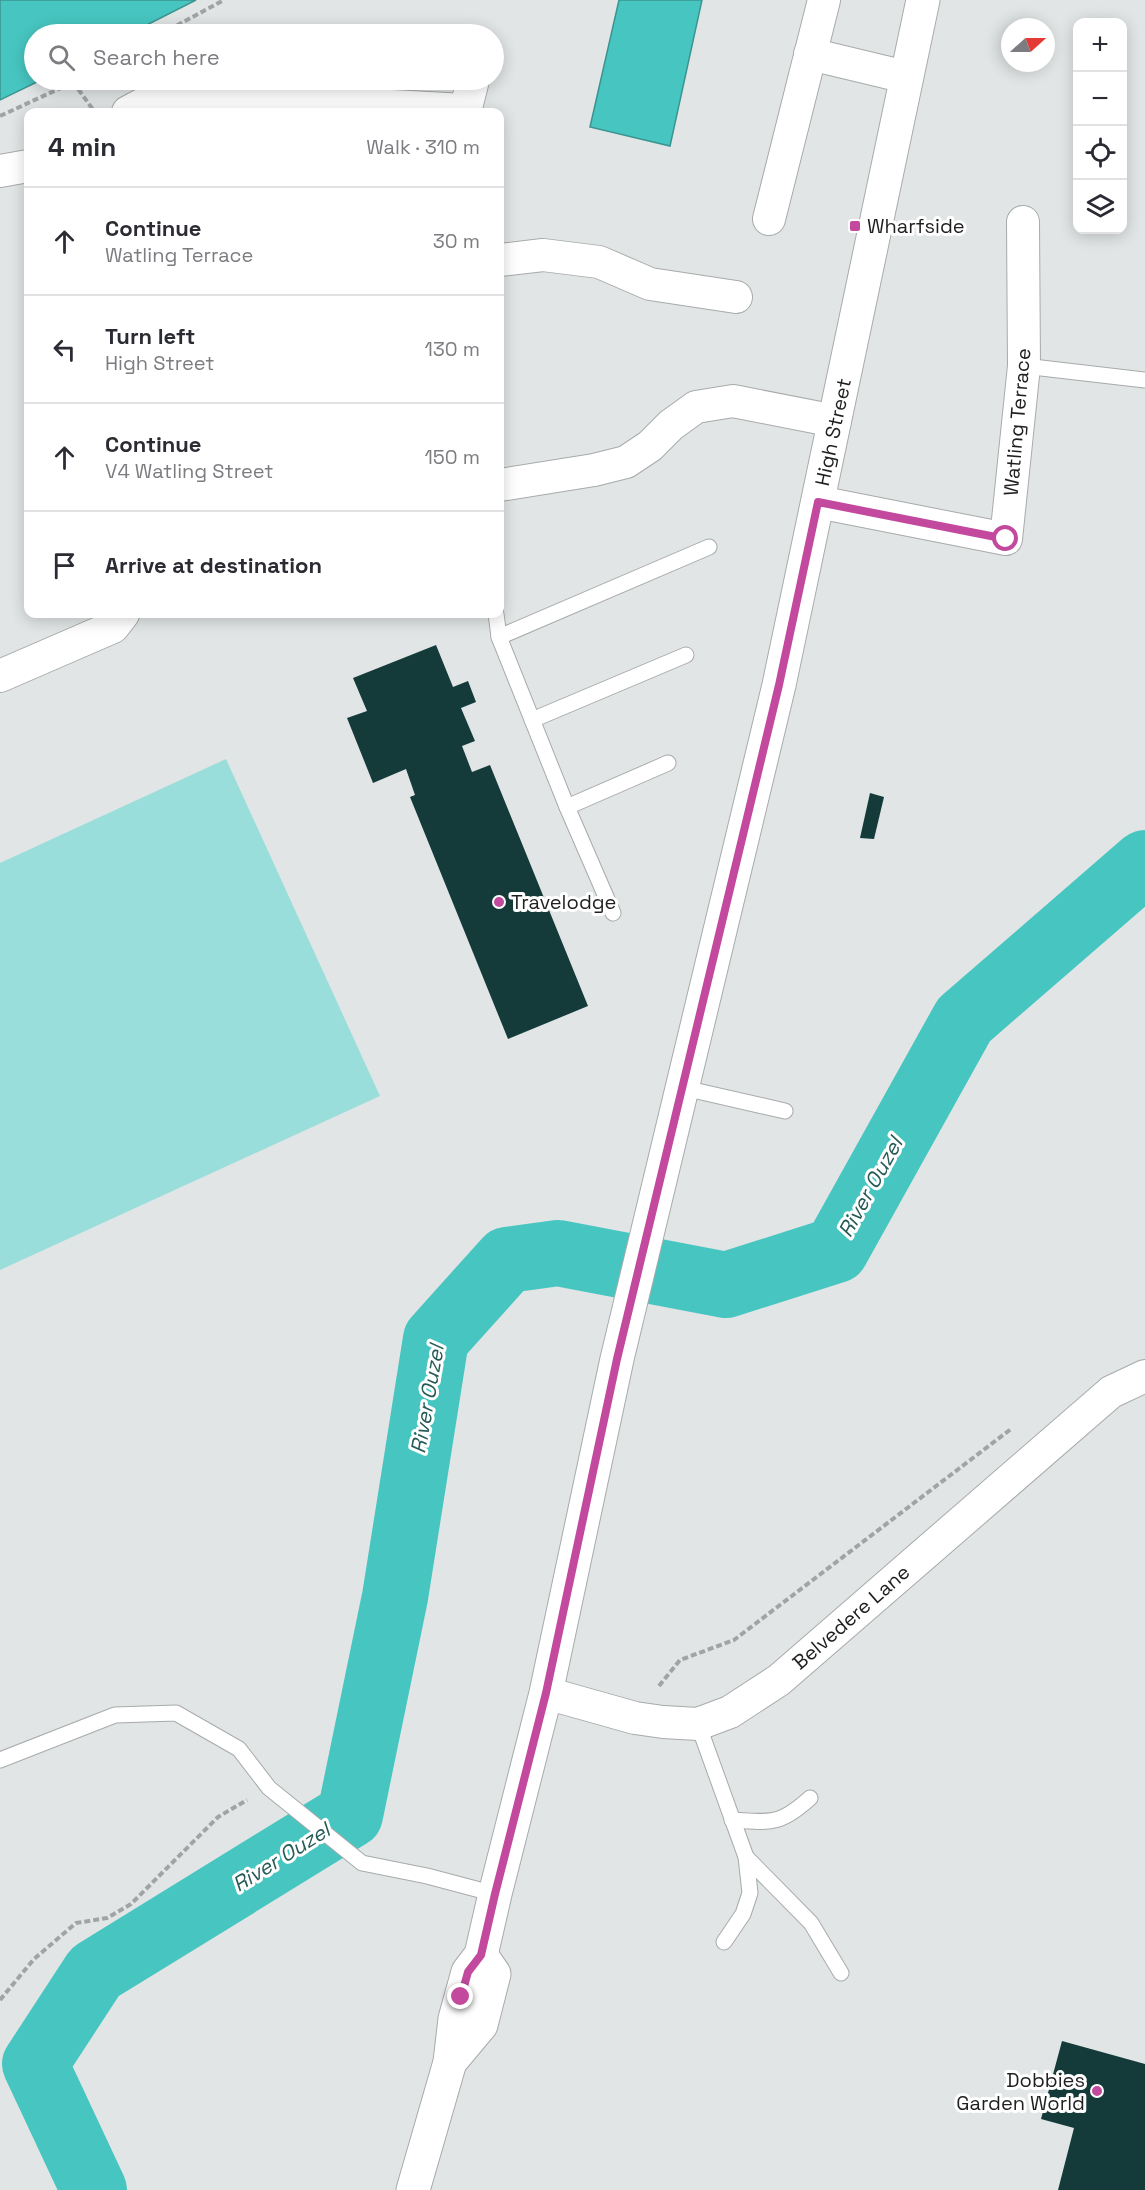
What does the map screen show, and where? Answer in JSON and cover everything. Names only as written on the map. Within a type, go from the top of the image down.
[{"type":"street","points":[[769,219],[824,0]]},
{"type":"street","name":"High Street","points":[[413,2190],[450,2062],[455,2019],[468,1972],[481,1955],[546,1693],[617,1359],[684,1088],[779,685],[923,0]]},
{"type":"street","points":[[810,54],[906,77]]},
{"type":"street","points":[[466,108],[470,90]]},
{"type":"street","points":[[136,108],[143,104],[228,97],[414,108]]},
{"type":"street","points":[[0,171],[24,167]]},
{"type":"street","name":"Watling Terrace","points":[[818,502],[1006,539],[1024,366],[1023,222]]},
{"type":"street","points":[[504,260],[543,255],[599,262],[650,284],[736,297]]},
{"type":"street","points":[[504,484],[594,470],[626,462],[650,446],[671,424],[696,407],[733,401],[835,421]]},
{"type":"street","points":[[0,676],[113,627],[120,618]]},
{"type":"street","name":"Belvedere Lane","points":[[546,1693],[635,1718],[663,1722],[698,1724],[730,1712],[779,1680],[1111,1392],[1145,1376]]},
{"type":"lane","points":[[1024,366],[1145,380]]},
{"type":"lane","points":[[499,637],[709,548]]},
{"type":"lane","points":[[497,618],[499,637],[567,807],[613,913]]},
{"type":"lane","points":[[532,720],[686,656]]},
{"type":"lane","points":[[567,807],[668,763]]},
{"type":"lane","points":[[684,1088],[784,1112]]},
{"type":"lane","points":[[0,1760],[115,1715],[176,1713],[239,1749],[268,1788],[362,1863],[427,1876],[495,1894]]},
{"type":"lane","points":[[698,1724],[746,1857],[750,1893],[743,1914],[724,1942]]},
{"type":"lane","points":[[732,1820],[765,1822],[777,1820],[793,1813],[810,1798]]},
{"type":"lane","points":[[746,1857],[811,1923],[841,1973]]},
{"type":"path","points":[[180,24],[224,0]]},
{"type":"path","points":[[0,116],[56,90]]},
{"type":"path","points":[[82,90],[93,108]]},
{"type":"path","points":[[635,1718],[680,1660],[734,1640],[1011,1429]]},
{"type":"path","points":[[0,2000],[34,1959],[76,1923],[107,1918],[131,1904],[218,1817],[268,1788]]},
{"type":"shaded area","points":[[0,0],[196,0],[149,24],[24,24],[24,88],[0,100]]},
{"type":"shaded area","points":[[619,0],[702,0],[670,146],[590,127]]},
{"type":"shaded area","points":[[226,759],[380,1096],[0,1270],[0,863]]},
{"type":"building","name":"Travelodge","points":[[436,645],[453,687],[468,681],[476,702],[461,708],[475,741],[462,746],[472,772],[490,765],[588,1006],[508,1039],[410,797],[415,795],[406,769],[373,783],[347,718],[367,711],[353,678]]},
{"type":"building","points":[[870,793],[884,797],[874,839],[860,838]]},
{"type":"building","name":"Dobbies Garden World","points":[[1062,2041],[1145,2064],[1145,2190],[1058,2190],[1074,2128],[1041,2119]]},
{"type":"waterway","name":"River Ouzel","points":[[94,2190],[35,2064],[95,1972],[350,1815],[395,1597],[436,1339],[507,1260],[558,1253],[726,1285],[836,1250],[964,1020],[1145,863]]},
{"type":"place","name":"Wharfside","points":[[855,226]]},
{"type":"place","name":"Travelodge","points":[[499,902]]},
{"type":"place","name":"Dobbies Garden World","points":[[1097,2091]]},
{"type":"route","points":[[461,1997],[468,1972],[481,1955],[546,1693],[617,1359],[684,1088],[779,685],[818,502],[1006,539]]}]
